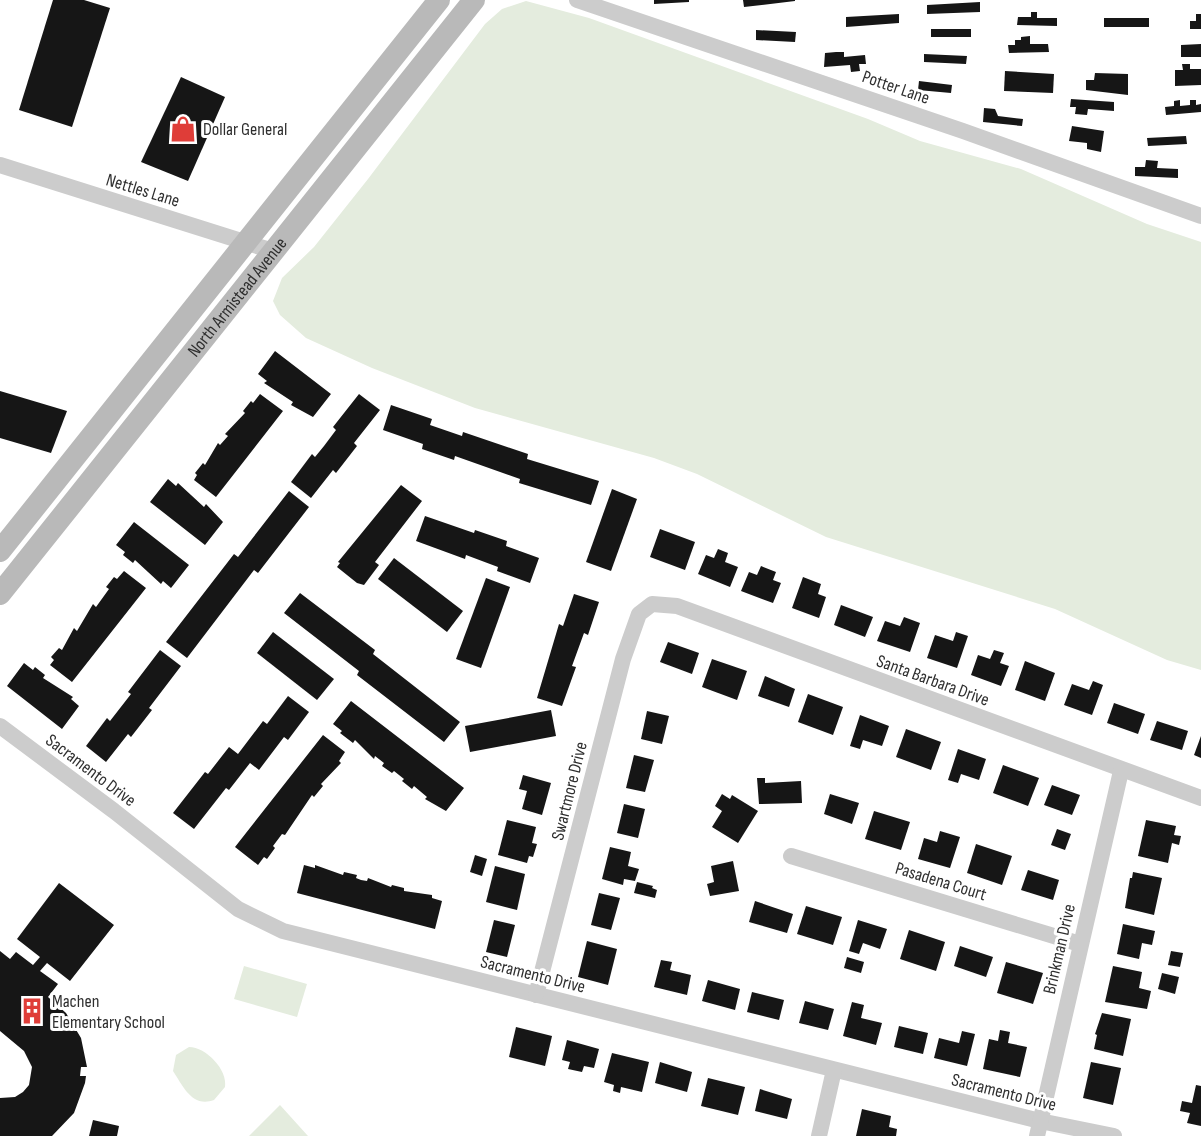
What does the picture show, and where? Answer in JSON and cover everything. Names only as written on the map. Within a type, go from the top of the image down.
[{"type":"main road","name":"North Armistead Avenue","points":[[0,551],[440,0]]},
{"type":"main road","name":"North Armistead Avenue","points":[[0,594],[474,0]]},
{"type":"street","name":"Potter Lane","points":[[577,0],[963,131],[1201,216]]},
{"type":"street","name":"Nettles Lane","points":[[0,165],[273,251]]},
{"type":"street","name":"Santa Barbara Drive","points":[[651,604],[677,606],[1121,771],[1201,798]]},
{"type":"street","name":"Swartmore Drive","points":[[536,995],[623,659],[639,614],[651,604]]},
{"type":"street","name":"Sacramento Drive","points":[[0,726],[114,811],[238,909],[284,931],[834,1070],[1038,1129],[1114,1136]]},
{"type":"street","name":"Brinkman Drive","points":[[1038,1129],[1121,771]]},
{"type":"street","name":"Pasadena Court","points":[[791,856],[1080,944]]},
{"type":"street","points":[[819,1136],[834,1070]]},
{"type":"shaded area","points":[[526,1],[589,18],[868,119],[920,141],[1021,169],[1147,224],[1201,242],[1201,670],[1167,660],[1055,609],[826,537],[697,474],[654,458],[475,408],[372,368],[306,338],[280,315],[273,301],[282,278],[314,247],[485,24],[502,9]]},
{"type":"shaded area","points":[[244,966],[307,984],[297,1017],[234,999]]},
{"type":"shaded area","points":[[189,1047],[209,1055],[223,1074],[225,1087],[214,1100],[206,1102],[194,1098],[173,1071],[176,1055]]},
{"type":"shaded area","points":[[280,1105],[308,1136],[249,1136]]},
{"type":"building","points":[[53,0],[84,0],[110,8],[72,127],[19,110]]},
{"type":"building","points":[[654,0],[689,0],[689,2],[654,4]]},
{"type":"building","points":[[743,0],[795,0],[795,1],[744,7]]},
{"type":"building","points":[[980,2],[980,12],[927,14],[927,5]]},
{"type":"building","points":[[1031,12],[1037,12],[1037,18],[1057,18],[1057,26],[1017,25],[1018,17],[1031,17]]},
{"type":"building","points":[[899,14],[899,23],[846,27],[846,17]]},
{"type":"building","points":[[1196,14],[1201,14],[1201,29],[1190,29],[1190,21],[1196,21]]},
{"type":"building","points":[[1104,18],[1149,18],[1149,27],[1104,27]]},
{"type":"building","points":[[931,29],[971,29],[971,37],[931,37]]},
{"type":"building","points":[[756,30],[796,32],[795,42],[756,40]]},
{"type":"building","points":[[1030,36],[1030,44],[1048,44],[1049,52],[1009,53],[1008,45],[1015,45],[1015,40]]},
{"type":"building","points":[[1201,44],[1201,57],[1181,57],[1181,45]]},
{"type":"building","points":[[844,52],[844,57],[865,55],[866,64],[859,64],[860,71],[851,72],[850,65],[824,67],[825,53]]},
{"type":"building","points":[[924,54],[967,56],[966,64],[924,62]]},
{"type":"building","points":[[1182,64],[1190,64],[1190,69],[1201,69],[1201,85],[1175,86],[1175,70],[1183,70]]},
{"type":"building","points":[[1005,71],[1054,74],[1053,93],[1004,91]]},
{"type":"building","points":[[1095,73],[1128,74],[1128,95],[1086,90],[1086,80],[1094,80]]},
{"type":"building","name":"Dollar General","points":[[181,77],[225,97],[188,181],[141,162]]},
{"type":"building","points":[[919,81],[952,85],[951,93],[918,90]]},
{"type":"building","points":[[1071,99],[1114,102],[1114,111],[1088,109],[1087,115],[1075,114],[1076,107],[1070,107]]},
{"type":"building","points":[[1180,100],[1180,106],[1190,105],[1190,100],[1196,100],[1196,105],[1201,104],[1201,112],[1166,115],[1165,107],[1174,106],[1174,101]]},
{"type":"building","points":[[984,108],[995,109],[998,116],[1023,119],[1022,126],[983,122]]},
{"type":"building","points":[[1072,126],[1104,131],[1101,152],[1087,149],[1087,143],[1069,141]]},
{"type":"building","points":[[1186,136],[1187,144],[1148,146],[1147,138]]},
{"type":"building","points":[[1146,160],[1158,161],[1157,168],[1178,169],[1178,178],[1135,176],[1135,167],[1145,167]]},
{"type":"building","points":[[275,351],[331,394],[313,417],[291,405],[293,402],[264,383],[267,381],[258,374]]},
{"type":"building","points":[[0,391],[67,411],[51,453],[0,438]]},
{"type":"building","points":[[260,394],[283,411],[216,497],[194,480],[197,475],[195,473],[203,463],[205,465],[218,443],[220,445],[228,436],[225,434],[245,413],[243,411],[251,401],[253,403]]},
{"type":"building","points":[[359,394],[380,410],[354,443],[357,446],[336,473],[333,470],[311,498],[291,482],[312,454],[315,457],[324,446],[336,430],[333,427]]},
{"type":"building","points":[[391,405],[432,419],[430,425],[462,436],[463,432],[528,454],[527,459],[599,481],[591,505],[519,483],[520,479],[455,456],[454,460],[422,449],[423,444],[383,430]]},
{"type":"building","points":[[168,479],[176,486],[178,483],[204,507],[206,504],[223,522],[205,545],[150,502]]},
{"type":"building","points":[[401,485],[422,501],[375,562],[379,565],[364,585],[357,583],[337,567],[340,563],[338,562]]},
{"type":"building","points":[[612,489],[637,499],[611,571],[586,562]]},
{"type":"building","points":[[289,491],[309,507],[258,573],[254,570],[187,658],[166,642],[234,554],[238,557]]},
{"type":"building","points":[[425,516],[474,533],[475,530],[507,541],[506,546],[539,558],[530,583],[497,571],[498,567],[466,555],[465,559],[416,541]]},
{"type":"building","points":[[134,522],[189,565],[171,588],[163,581],[161,584],[135,560],[133,563],[116,545]]},
{"type":"building","points":[[660,529],[695,542],[685,570],[650,557]]},
{"type":"building","points":[[718,549],[728,553],[725,562],[738,567],[730,587],[698,574],[706,555],[714,558]]},
{"type":"building","points":[[394,558],[463,611],[447,632],[378,579]]},
{"type":"building","points":[[761,566],[776,572],[773,580],[781,583],[773,603],[741,591],[749,572],[757,575]]},
{"type":"building","points":[[124,571],[146,588],[72,682],[50,665],[54,660],[51,657],[59,648],[62,650],[74,628],[77,631],[93,604],[96,607],[109,589],[106,587],[114,577],[117,579]]},
{"type":"building","points":[[803,577],[821,584],[818,594],[826,597],[819,618],[792,608]]},
{"type":"building","points":[[486,578],[510,587],[481,668],[456,659]]},
{"type":"building","points":[[300,593],[375,650],[373,654],[460,722],[444,742],[357,675],[359,671],[284,613]]},
{"type":"building","points":[[574,594],[599,602],[588,635],[584,633],[572,666],[576,667],[562,706],[537,698],[559,624],[563,626]]},
{"type":"building","points":[[841,605],[873,617],[865,637],[834,625]]},
{"type":"building","points":[[904,617],[920,623],[910,652],[877,641],[885,621],[900,626]]},
{"type":"building","points":[[273,632],[334,679],[317,700],[257,653]]},
{"type":"building","points":[[956,632],[968,636],[957,668],[927,658],[935,635],[953,641]]},
{"type":"building","points":[[668,642],[699,653],[692,674],[660,662]]},
{"type":"building","points":[[160,650],[181,666],[149,708],[152,710],[131,737],[128,734],[106,762],[86,746],[107,718],[110,721],[131,694],[128,692]]},
{"type":"building","points":[[994,650],[1004,653],[1000,663],[1009,666],[1001,686],[971,675],[978,655],[990,659]]},
{"type":"building","points":[[712,659],[747,671],[737,700],[702,687]]},
{"type":"building","points":[[1025,661],[1055,673],[1045,701],[1015,690]]},
{"type":"building","points":[[24,663],[33,670],[35,667],[45,675],[43,678],[73,697],[71,699],[79,706],[62,729],[7,686]]},
{"type":"building","points":[[765,676],[795,689],[789,707],[758,696]]},
{"type":"building","points":[[1093,681],[1103,685],[1092,715],[1064,705],[1072,684],[1089,690]]},
{"type":"building","points":[[808,694],[843,707],[833,735],[798,722]]},
{"type":"building","points":[[288,696],[309,712],[288,740],[284,737],[259,770],[250,763],[229,790],[226,788],[194,829],[173,813],[205,772],[208,774],[229,747],[238,754],[263,721],[267,724]]},
{"type":"building","points":[[351,701],[464,788],[446,811],[425,799],[427,797],[414,786],[412,789],[394,771],[392,773],[382,766],[384,763],[375,756],[374,759],[355,740],[353,743],[340,733],[342,731],[333,724]]},
{"type":"building","points":[[1114,703],[1145,714],[1138,734],[1107,723]]},
{"type":"building","points":[[551,710],[556,736],[470,752],[465,726]]},
{"type":"building","points":[[647,711],[669,716],[662,744],[641,739]]},
{"type":"building","points":[[860,715],[889,726],[882,746],[863,740],[860,749],[850,746]]},
{"type":"building","points":[[1157,721],[1188,731],[1182,750],[1150,740]]},
{"type":"building","points":[[906,729],[941,742],[931,770],[896,757]]},
{"type":"building","points":[[323,735],[345,752],[339,761],[341,763],[321,784],[323,786],[314,797],[312,795],[285,835],[282,834],[273,846],[275,848],[267,859],[264,857],[258,865],[235,847]]},
{"type":"building","points":[[1201,736],[1201,758],[1194,755]]},
{"type":"building","points":[[958,749],[986,759],[979,780],[961,774],[958,783],[948,780]]},
{"type":"building","points":[[634,755],[654,760],[645,792],[626,788]]},
{"type":"building","points":[[1003,765],[1039,778],[1028,806],[993,793]]},
{"type":"building","points":[[523,775],[551,783],[542,815],[522,809],[527,791],[519,789]]},
{"type":"building","points":[[757,778],[765,778],[765,783],[801,781],[802,803],[759,804]]},
{"type":"building","points":[[1052,785],[1080,795],[1072,815],[1044,805]]},
{"type":"building","points":[[722,794],[730,799],[732,795],[758,811],[738,843],[712,827],[722,811],[715,806]]},
{"type":"building","points":[[830,794],[859,803],[852,824],[824,814]]},
{"type":"building","points":[[624,804],[645,809],[638,838],[617,833]]},
{"type":"building","points":[[874,811],[910,822],[901,850],[865,839]]},
{"type":"building","points":[[507,820],[536,827],[532,843],[537,844],[533,857],[529,856],[527,863],[498,855]]},
{"type":"building","points":[[1146,820],[1176,826],[1174,835],[1181,836],[1179,845],[1172,843],[1168,863],[1138,856]]},
{"type":"building","points":[[1057,829],[1071,834],[1065,850],[1051,845]]},
{"type":"building","points":[[940,831],[960,837],[950,868],[918,859],[924,838],[937,842]]},
{"type":"building","points":[[976,844],[1012,856],[1002,885],[967,873]]},
{"type":"building","points":[[610,847],[631,852],[628,866],[639,869],[635,881],[624,879],[623,885],[602,879]]},
{"type":"building","points":[[475,855],[487,859],[482,876],[470,872]]},
{"type":"building","points":[[733,861],[739,891],[710,896],[707,884],[714,882],[711,866]]},
{"type":"building","points":[[304,865],[315,868],[315,865],[343,875],[344,872],[357,875],[356,878],[361,880],[367,881],[368,878],[391,887],[392,885],[404,888],[404,891],[432,895],[432,898],[442,901],[435,929],[297,893]]},
{"type":"building","points":[[495,866],[525,874],[517,910],[486,902]]},
{"type":"building","points":[[1028,870],[1059,880],[1053,900],[1021,890]]},
{"type":"building","points":[[1133,872],[1162,878],[1154,915],[1125,908]]},
{"type":"building","points":[[637,882],[653,886],[652,888],[657,890],[655,898],[634,893]]},
{"type":"building","name":"Machen Elementary School","points":[[59,883],[114,925],[70,981],[47,963],[40,971],[58,984],[48,997],[66,1013],[81,1038],[87,1067],[81,1067],[80,1076],[86,1076],[85,1083],[74,1113],[52,1136],[0,1136],[0,1098],[15,1097],[23,1092],[29,1085],[32,1067],[24,1051],[0,1031],[0,951],[10,959],[16,952],[33,965],[40,957],[17,939]]},
{"type":"building","points":[[599,893],[620,898],[611,930],[591,925]]},
{"type":"building","points":[[755,901],[793,914],[787,933],[749,922]]},
{"type":"building","points":[[806,906],[842,917],[833,945],[797,934]]},
{"type":"building","points":[[494,920],[515,925],[507,957],[486,952]]},
{"type":"building","points":[[858,920],[887,929],[880,949],[863,943],[859,954],[849,951]]},
{"type":"building","points":[[1123,924],[1155,931],[1152,945],[1142,943],[1139,959],[1117,954]]},
{"type":"building","points":[[909,930],[945,942],[936,971],[900,959]]},
{"type":"building","points":[[587,941],[617,949],[608,985],[578,977]]},
{"type":"building","points":[[960,946],[993,957],[986,977],[954,966]]},
{"type":"building","points":[[1171,951],[1183,953],[1180,967],[1168,965]]},
{"type":"building","points":[[847,957],[864,962],[861,973],[844,968]]},
{"type":"building","points":[[661,960],[672,962],[670,970],[691,975],[687,995],[654,987]]},
{"type":"building","points":[[1006,962],[1043,973],[1033,1004],[997,993]]},
{"type":"building","points":[[1113,966],[1142,972],[1139,988],[1151,991],[1147,1009],[1105,1002]]},
{"type":"building","points":[[1162,973],[1179,977],[1175,994],[1158,989]]},
{"type":"building","points":[[708,980],[740,989],[735,1010],[702,1001]]},
{"type":"building","points":[[752,992],[784,1000],[779,1020],[747,1012]]},
{"type":"building","points":[[805,1001],[834,1009],[828,1030],[799,1023]]},
{"type":"building","points":[[852,1002],[864,1005],[861,1018],[882,1023],[876,1045],[843,1036]]},
{"type":"building","points":[[1102,1013],[1131,1019],[1123,1056],[1094,1049],[1097,1035],[1095,1034]]},
{"type":"building","points":[[899,1026],[928,1033],[923,1054],[894,1047]]},
{"type":"building","points":[[516,1027],[552,1036],[545,1066],[509,1057]]},
{"type":"building","points":[[1000,1030],[1010,1032],[1008,1043],[1027,1047],[1020,1077],[983,1069],[989,1039],[998,1041]]},
{"type":"building","points":[[962,1031],[975,1034],[967,1066],[934,1058],[939,1038],[959,1043]]},
{"type":"building","points":[[567,1040],[599,1049],[594,1068],[584,1066],[582,1072],[568,1069],[570,1062],[562,1060]]},
{"type":"building","points":[[612,1053],[649,1062],[642,1092],[621,1087],[620,1093],[613,1091],[614,1085],[604,1082]]},
{"type":"building","points":[[660,1062],[692,1072],[687,1092],[655,1083]]},
{"type":"building","points":[[1091,1062],[1121,1068],[1113,1105],[1083,1098]]},
{"type":"building","points":[[708,1078],[745,1087],[738,1115],[701,1106]]},
{"type":"building","points":[[1196,1085],[1201,1086],[1201,1126],[1187,1123],[1190,1113],[1180,1111],[1182,1101],[1192,1103]]},
{"type":"building","points":[[760,1089],[792,1099],[787,1119],[755,1111]]},
{"type":"building","points":[[862,1109],[891,1116],[889,1127],[897,1129],[896,1136],[856,1136]]},
{"type":"building","points":[[93,1120],[119,1126],[117,1136],[89,1136]]},
{"type":"place","name":"Dollar General","points":[[183,129]]},
{"type":"place","name":"Machen Elementary School","points":[[32,1011]]}]
